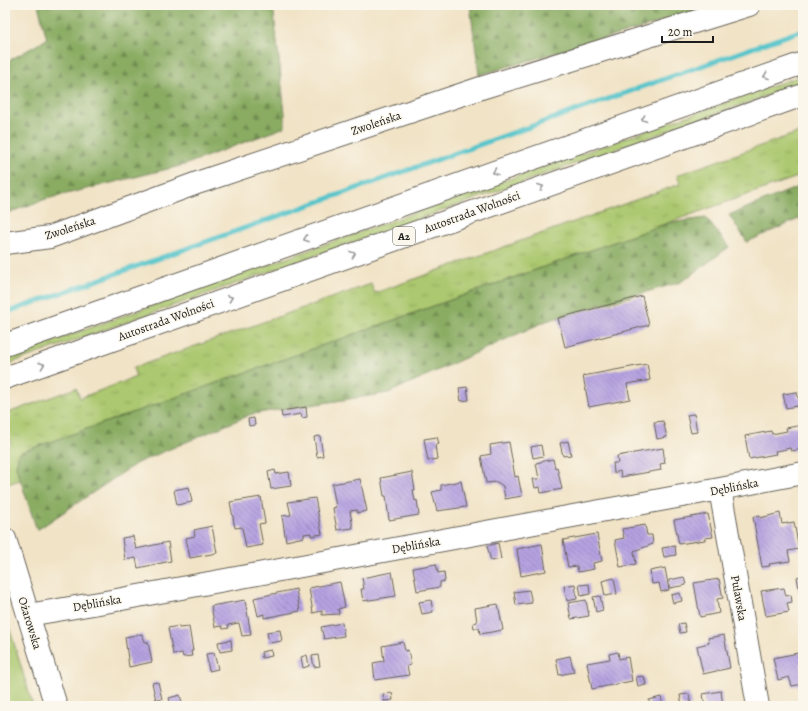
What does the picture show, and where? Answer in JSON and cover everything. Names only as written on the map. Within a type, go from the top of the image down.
[{"type":"main road","name":"Zwoleńska","points":[[5,243],[50,236],[200,182],[473,90],[748,5]]},
{"type":"main road","name":"A2","points":[[5,345],[803,63]]},
{"type":"main road","name":"Autostrada Wolności","points":[[5,378],[803,95]]},
{"type":"main road","name":"Dęblińska","points":[[28,615],[720,490],[803,473]]},
{"type":"main road","name":"Puławska","points":[[720,490],[758,706]]},
{"type":"main road","name":"Ożarowska","points":[[5,539],[56,706]]},
{"type":"green space","points":[[38,5],[273,5],[285,114],[285,127],[184,165],[46,199],[5,214],[5,63],[47,39]]},
{"type":"green space","points":[[470,5],[721,5],[479,75]]},
{"type":"green space","points":[[803,75],[803,83],[5,365],[5,358]]},
{"type":"green space","points":[[803,131],[803,175],[19,453],[16,467],[20,480],[5,485],[5,450],[11,444],[5,426],[5,414],[76,388],[80,398],[136,377],[133,368],[371,284],[375,293],[680,184],[677,175]]},
{"type":"green space","points":[[803,185],[803,217],[747,242],[729,215]]},
{"type":"green space","points":[[706,218],[729,247],[681,282],[546,321],[388,393],[252,414],[137,463],[37,530],[16,467],[19,453],[668,223]]},
{"type":"green space","points":[[6,617],[33,706],[5,706]]},
{"type":"building","points":[[642,296],[649,325],[565,347],[558,318]]},
{"type":"building","points":[[647,364],[650,380],[627,384],[630,399],[589,407],[583,376]]},
{"type":"building","points":[[467,387],[469,400],[461,401],[459,388]]},
{"type":"building","points":[[797,392],[798,398],[803,398],[803,405],[786,408],[783,394]]},
{"type":"building","points":[[306,407],[307,417],[302,418],[301,414],[282,417],[281,411]]},
{"type":"building","points":[[694,414],[697,432],[691,433],[687,415]]},
{"type":"building","points":[[254,418],[255,425],[249,426],[248,419]]},
{"type":"building","points":[[663,421],[667,437],[657,439],[654,422]]},
{"type":"building","points":[[803,425],[803,449],[791,451],[790,448],[775,451],[776,454],[749,459],[745,436],[771,431],[772,434],[787,431],[786,428]]},
{"type":"building","points":[[320,436],[323,456],[317,457],[314,437]]},
{"type":"building","points":[[437,437],[439,444],[435,445],[437,459],[428,461],[424,439]]},
{"type":"building","points":[[568,441],[571,455],[563,456],[560,443]]},
{"type":"building","points":[[509,442],[515,477],[518,476],[522,496],[505,499],[503,486],[497,482],[486,483],[481,456],[491,454],[490,445]]},
{"type":"building","points":[[541,445],[543,456],[533,458],[531,447]]},
{"type":"building","points":[[663,448],[665,463],[660,464],[661,470],[621,477],[620,471],[614,473],[613,463],[618,463],[617,456]]},
{"type":"building","points":[[553,459],[555,468],[557,467],[562,489],[541,493],[540,487],[535,488],[533,479],[539,479],[536,463]]},
{"type":"building","points":[[275,470],[276,474],[289,472],[291,486],[271,489],[268,472]]},
{"type":"building","points":[[412,472],[415,490],[413,490],[415,501],[417,500],[419,515],[389,520],[386,496],[384,496],[381,478]]},
{"type":"building","points":[[360,479],[367,511],[357,513],[357,510],[350,511],[353,528],[337,530],[333,508],[336,507],[332,484]]},
{"type":"building","points":[[461,481],[466,507],[437,511],[432,492],[441,490],[441,485]]},
{"type":"building","points":[[189,487],[192,502],[177,505],[174,490]]},
{"type":"building","points":[[261,497],[265,523],[259,524],[263,545],[246,548],[242,527],[235,528],[230,502]]},
{"type":"building","points":[[315,498],[322,534],[311,536],[311,533],[304,534],[304,537],[286,541],[282,516],[291,515],[288,502]]},
{"type":"building","points":[[780,513],[782,524],[794,522],[799,549],[788,551],[790,561],[769,564],[770,566],[762,567],[753,517],[760,516],[760,518]]},
{"type":"building","points":[[708,514],[713,537],[705,538],[705,540],[679,544],[674,520]]},
{"type":"building","points":[[645,525],[647,535],[652,535],[653,544],[634,551],[636,564],[620,567],[615,540],[624,538],[622,529]]},
{"type":"building","points":[[212,526],[217,553],[190,558],[186,538],[195,536],[194,530]]},
{"type":"building","points":[[597,534],[602,561],[593,563],[594,569],[578,572],[577,566],[568,567],[563,540]]},
{"type":"building","points":[[133,536],[136,549],[168,542],[171,561],[138,568],[136,558],[125,560],[122,538]]},
{"type":"building","points":[[498,543],[501,559],[491,561],[487,546]]},
{"type":"building","points":[[542,544],[546,571],[521,576],[517,549]]},
{"type":"building","points":[[675,546],[676,555],[664,557],[662,548]]},
{"type":"building","points":[[436,564],[438,573],[444,572],[445,581],[440,582],[440,587],[417,591],[413,568]]},
{"type":"building","points":[[665,568],[669,590],[661,592],[659,583],[652,584],[650,571]]},
{"type":"building","points":[[392,572],[396,596],[363,601],[361,589],[364,589],[362,578]]},
{"type":"building","points":[[803,575],[803,594],[800,595],[797,577]]},
{"type":"building","points":[[684,577],[686,585],[670,588],[669,580]]},
{"type":"building","points":[[614,578],[617,594],[605,596],[602,581]]},
{"type":"building","points":[[719,579],[723,598],[717,599],[719,613],[700,617],[694,583]]},
{"type":"building","points":[[340,582],[345,607],[338,609],[339,614],[322,615],[322,611],[313,613],[309,588]]},
{"type":"building","points":[[575,584],[577,599],[567,601],[564,586]]},
{"type":"building","points":[[589,584],[590,594],[581,596],[579,585]]},
{"type":"building","points":[[784,588],[786,596],[791,595],[792,602],[787,603],[789,612],[766,616],[761,591]]},
{"type":"building","points":[[296,589],[300,611],[264,618],[264,614],[258,616],[254,598]]},
{"type":"building","points":[[529,590],[532,603],[516,605],[514,592]]},
{"type":"building","points":[[680,593],[682,601],[673,603],[671,595]]},
{"type":"building","points":[[600,596],[603,610],[596,612],[593,597]]},
{"type":"building","points":[[245,600],[251,635],[242,636],[239,623],[228,625],[229,628],[223,629],[222,626],[215,627],[211,606]]},
{"type":"building","points":[[431,600],[433,612],[422,614],[419,602]]},
{"type":"building","points":[[586,600],[589,616],[571,619],[568,603]]},
{"type":"building","points":[[498,604],[503,630],[480,634],[479,628],[474,628],[473,623],[477,622],[475,608]]},
{"type":"building","points":[[342,623],[344,636],[324,639],[321,627]]},
{"type":"building","points":[[684,623],[686,632],[680,633],[678,624]]},
{"type":"building","points":[[179,626],[179,628],[189,627],[193,651],[191,651],[192,656],[183,657],[182,653],[173,654],[168,628]]},
{"type":"building","points":[[280,630],[282,641],[269,643],[267,632]]},
{"type":"building","points":[[142,634],[145,642],[148,642],[152,662],[129,667],[125,637]]},
{"type":"building","points":[[724,635],[730,668],[703,674],[697,646],[709,643],[708,638]]},
{"type":"building","points":[[231,640],[232,650],[220,652],[218,642]]},
{"type":"building","points":[[403,642],[405,651],[408,650],[411,665],[407,666],[409,675],[375,680],[373,663],[384,661],[382,646]]},
{"type":"building","points":[[271,650],[272,656],[262,658],[261,652]]},
{"type":"building","points":[[618,652],[619,659],[628,657],[632,681],[592,689],[587,663],[610,659],[609,654]]},
{"type":"building","points":[[803,652],[803,662],[801,662],[803,684],[792,686],[789,677],[778,680],[773,658]]},
{"type":"building","points":[[214,653],[218,669],[209,671],[206,654]]},
{"type":"building","points":[[307,655],[309,666],[303,668],[301,657]]},
{"type":"building","points":[[318,655],[320,666],[314,667],[312,656]]},
{"type":"building","points":[[570,656],[574,672],[559,675],[556,659]]},
{"type":"building","points":[[644,676],[646,685],[638,686],[636,677]]},
{"type":"building","points":[[158,682],[162,699],[156,700],[152,683]]},
{"type":"building","points":[[721,691],[723,706],[705,706],[703,694]]},
{"type":"building","points":[[392,693],[393,700],[384,701],[383,694]]},
{"type":"building","points":[[689,694],[691,706],[682,706],[680,695]]},
{"type":"building","points":[[180,695],[183,706],[177,706],[176,704],[171,705],[169,698]]},
{"type":"building","points":[[661,697],[663,706],[650,706],[649,700]]},
{"type":"waterway","points":[[5,313],[803,30]]}]
